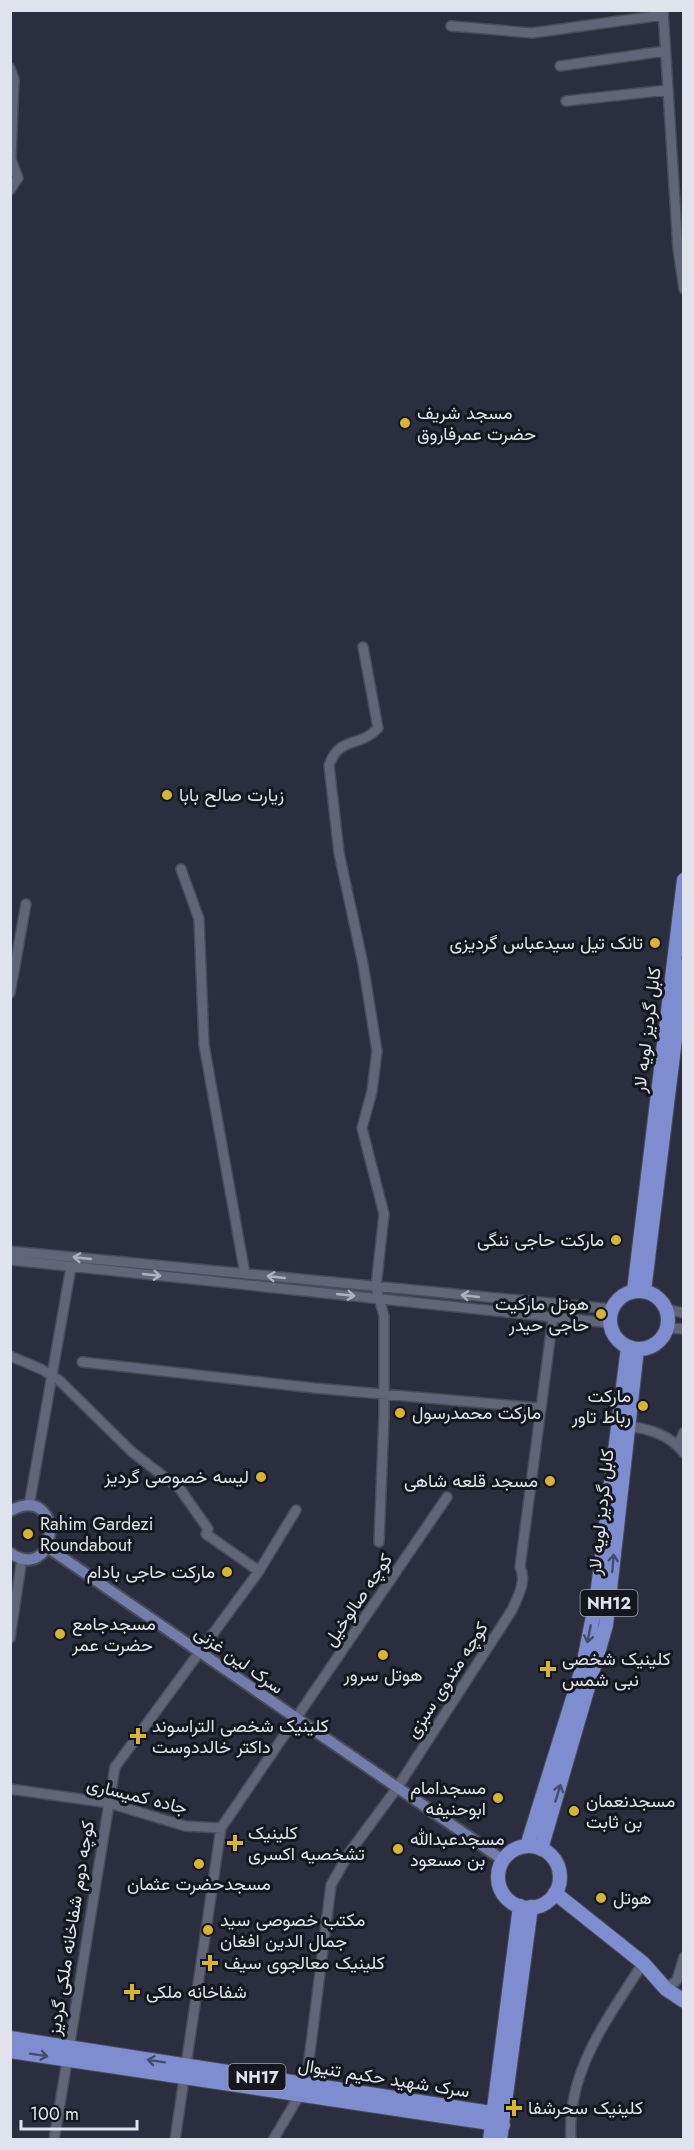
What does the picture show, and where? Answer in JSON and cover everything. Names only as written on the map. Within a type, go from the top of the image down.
[{"type":"highway","name":"کابل گردیز لویه لار","points":[[639,1291],[684,880]]},
{"type":"highway","name":"کابل گردیز لویه لار","points":[[639,1291],[684,966]]},
{"type":"highway","points":[[639,1291],[659,1299],[666,1309],[667,1328],[656,1344],[632,1348],[613,1335],[611,1316],[618,1300],[639,1291]]},
{"type":"highway","name":"کابل گردیز لویه لار","points":[[541,1849],[606,1625],[628,1426],[632,1348]]},
{"type":"highway","name":"کابل گردیز لویه لار","points":[[527,1846],[583,1666],[597,1596],[632,1348]]},
{"type":"highway","points":[[527,1846],[541,1849],[552,1857],[557,1865],[559,1884],[555,1893],[549,1900],[525,1907],[511,1902],[500,1887],[499,1869],[503,1860],[517,1848],[527,1846]]},
{"type":"highway","points":[[555,1893],[643,1963],[666,1989],[684,2001]]},
{"type":"highway","points":[[489,2139],[498,2123],[525,1907]]},
{"type":"highway","name":"سرک شهید حکیم تنیوال","points":[[10,2038],[68,2053],[303,2089],[498,2123]]},
{"type":"highway","name":"سرک شهید حکیم تنیوال","points":[[10,2051],[68,2053]]},
{"type":"main road","points":[[10,1512],[29,1506],[45,1514],[52,1530],[47,1547],[40,1554],[22,1558],[10,1553]]},
{"type":"main road","name":"سرک لین غزنی","points":[[47,1547],[503,1860]]},
{"type":"street","points":[[451,26],[532,33],[663,13],[678,249],[684,289]]},
{"type":"street","points":[[560,66],[666,51]]},
{"type":"street","points":[[10,68],[14,79],[10,159],[18,178],[10,190]]},
{"type":"street","points":[[566,101],[668,90]]},
{"type":"street","points":[[363,647],[378,728],[371,738],[344,744],[334,752],[329,765],[339,853],[363,964],[377,1051],[372,1091],[362,1128],[384,1214],[376,1287],[384,1316],[385,1393],[379,1542]]},
{"type":"street","points":[[181,869],[198,919],[204,1045],[245,1274]]},
{"type":"street","points":[[10,993],[26,904]]},
{"type":"street","points":[[10,1251],[376,1287],[611,1316]]},
{"type":"street","points":[[10,1260],[553,1317],[611,1316]]},
{"type":"street","points":[[29,1506],[71,1267]]},
{"type":"street","points":[[666,1309],[684,1312]]},
{"type":"street","points":[[82,1362],[540,1408],[553,1317]]},
{"type":"street","points":[[667,1328],[684,1329]]},
{"type":"street","points":[[10,1356],[52,1376],[132,1452],[180,1489],[208,1529],[206,1534],[259,1571]]},
{"type":"street","name":"کوچه مندوی سبزی","points":[[303,2089],[331,1885],[349,1853],[397,1788],[512,1610],[521,1587],[524,1575],[520,1567],[540,1408]]},
{"type":"street","points":[[628,1426],[653,1430],[681,1450],[684,1432]]},
{"type":"street","name":"کوچه صالوخیل","points":[[221,1828],[447,1497]]},
{"type":"street","name":"کوچه دوم شفاخانه ملکی گردیز","points":[[54,2139],[115,1767],[259,1571],[296,1510]]},
{"type":"street","points":[[10,1638],[22,1558]]},
{"type":"street","name":"جاده کمیساری","points":[[10,1789],[109,1803],[185,1826],[221,1828]]},
{"type":"street","points":[[175,2139],[221,1828]]},
{"type":"street","points":[[666,1989],[677,1980],[684,1957]]},
{"type":"street","points":[[571,2139],[574,2099],[580,2070],[590,2047],[643,1963]]},
{"type":"street","points":[[273,2139],[303,2089]]},
{"type":"place","name":"مسجد شریف حضرت عمرفاروق","points":[[405,423]]},
{"type":"place","name":"زیارت صالح بابا","points":[[167,795]]},
{"type":"place","name":"تانک تیل سیدعباس گردیزی","points":[[655,943]]},
{"type":"place","name":"مارکت حاجی ننگی","points":[[616,1240]]},
{"type":"place","name":"هوتل مارکیت حاجی حیدر","points":[[601,1314]]},
{"type":"place","name":"مارکت رباط تاور","points":[[643,1406]]},
{"type":"place","name":"مارکت محمدرسول","points":[[400,1413]]},
{"type":"place","name":"لیسه خصوصی گردیز","points":[[261,1477]]},
{"type":"place","name":"مسجد قلعه شاهی","points":[[550,1481]]},
{"type":"place","name":"Rahim Gardezi Roundabout","points":[[28,1534]]},
{"type":"place","name":"مارکت حاجی بادام","points":[[227,1572]]},
{"type":"place","name":"مسجدجامع حضرت عمر","points":[[60,1634]]},
{"type":"place","name":"هوتل سرور","points":[[383,1655]]},
{"type":"place","name":"کلینیک شخصی نبی شمس","points":[[548,1669]]},
{"type":"place","name":"کلینیک شخصی التراسوند داکتر خالددوست","points":[[138,1736]]},
{"type":"place","name":"مسجدامام ابوحنیفه","points":[[498,1798]]},
{"type":"place","name":"مسجدنعمان بن ثابت","points":[[574,1811]]},
{"type":"place","name":"کلینیک تشخصیه اکسری","points":[[235,1843]]},
{"type":"place","name":"مسجدعبدالله بن مسعود","points":[[398,1849]]},
{"type":"place","name":"مسجدحضرت عثمان","points":[[199,1864]]},
{"type":"place","name":"هوتل","points":[[601,1898]]},
{"type":"place","name":"مکتب خصوصی سید جمال الدین افغان","points":[[208,1930]]},
{"type":"place","name":"کلینیک معالجوی سیف","points":[[210,1963]]},
{"type":"place","name":"شفاخانه ملکی","points":[[132,1992]]},
{"type":"place","name":"کلینیک سحرشفا","points":[[514,2108]]}]
